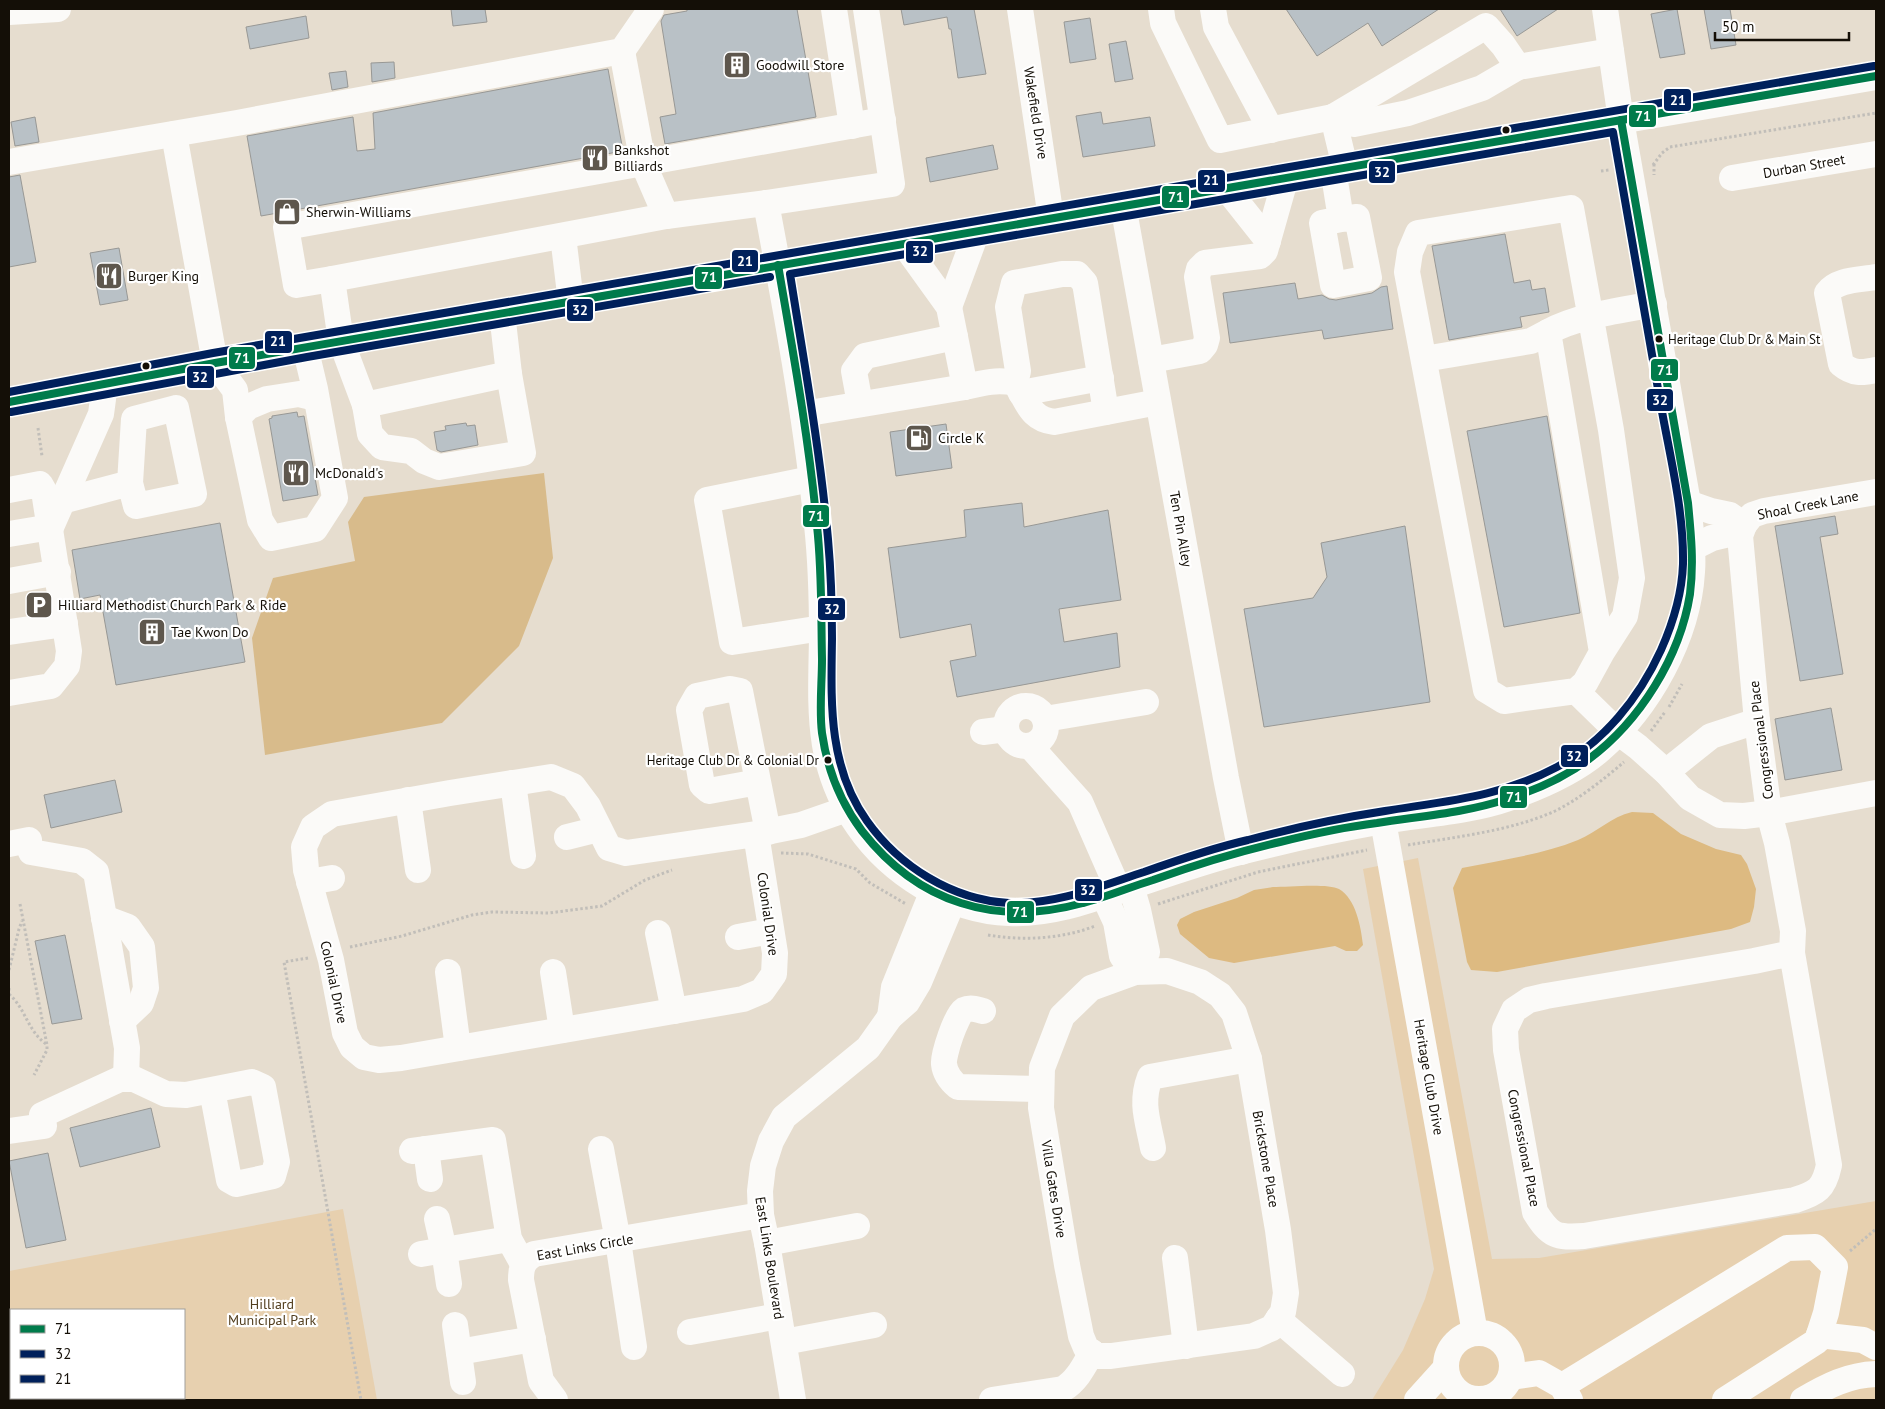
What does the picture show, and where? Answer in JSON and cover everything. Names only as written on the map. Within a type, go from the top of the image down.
[{"type":"main road","points":[[9,402],[215,363],[1876,76]]},
{"type":"street","points":[[9,12],[58,9]]},
{"type":"street","points":[[9,162],[174,134],[622,51],[651,9]]},
{"type":"street","points":[[834,9],[852,126]]},
{"type":"street","points":[[866,9],[883,120],[892,184],[666,216],[296,286],[286,227],[883,120]]},
{"type":"street","name":"Wakefield Drive","points":[[1020,9],[1052,218]]},
{"type":"street","points":[[1161,9],[1163,23],[1220,140],[1333,117],[1486,26],[1503,45],[1518,67]]},
{"type":"street","points":[[1213,9],[1216,27],[1271,130]]},
{"type":"street","points":[[766,203],[803,414],[821,568],[822,731],[833,776],[847,809],[860,830],[876,847],[936,902],[1009,913],[1121,901],[1241,852],[1338,829],[1482,806],[1541,786],[1570,771],[1598,752],[1628,739],[1644,701],[1673,649],[1685,618],[1692,574],[1692,548],[1688,503],[1654,304],[1642,166],[1621,120],[1604,9]]},
{"type":"street","points":[[622,51],[643,163],[666,216]]},
{"type":"street","points":[[1333,117],[1354,124],[1408,114],[1482,88],[1518,67],[1611,51]]},
{"type":"street","points":[[1333,117],[1339,168],[1340,219]]},
{"type":"street","points":[[174,134],[215,363],[235,390],[238,417],[260,520],[271,538],[314,529],[335,498],[305,348]]},
{"type":"street","name":"Durban Street","points":[[1732,178],[1876,154]]},
{"type":"street","points":[[1151,360],[1200,351],[1205,345],[1207,338],[1197,277],[1199,269],[1205,263],[1260,256],[1265,251],[1286,177]]},
{"type":"street","points":[[1226,188],[1268,241]]},
{"type":"street","name":"Ten Pin Alley","points":[[1124,205],[1226,778],[1241,852]]},
{"type":"street","points":[[1572,208],[1591,317],[1611,430],[1632,578],[1625,616],[1585,683],[1576,691],[1504,701],[1486,690],[1407,272],[1410,252],[1418,233],[1572,208]]},
{"type":"street","points":[[949,307],[977,231]]},
{"type":"street","points":[[563,236],[571,302]]},
{"type":"street","points":[[903,243],[949,307],[965,386]]},
{"type":"street","points":[[1106,412],[1085,283],[1077,274],[1062,274],[1014,283],[1008,307],[1018,371],[1018,388],[1029,409],[1046,420],[1054,422],[1106,412],[1160,411]]},
{"type":"street","points":[[1876,277],[1838,284],[1827,293],[1841,364],[1848,370],[1858,373],[1876,370]]},
{"type":"street","points":[[332,279],[341,341],[365,405],[370,434],[382,447],[411,451],[424,461],[439,467],[523,452],[509,374],[502,313]]},
{"type":"street","points":[[1424,359],[1531,341],[1567,322],[1654,304]]},
{"type":"street","points":[[1548,332],[1602,652]]},
{"type":"street","points":[[860,404],[854,371],[865,356],[955,337]]},
{"type":"street","points":[[365,405],[509,374]]},
{"type":"street","points":[[803,414],[990,381],[1004,381],[1018,388],[1101,378]]},
{"type":"street","points":[[51,527],[101,414],[105,384]]},
{"type":"street","points":[[238,417],[248,406],[267,399],[300,394],[316,398]]},
{"type":"street","points":[[811,480],[707,500],[732,642],[822,628]]},
{"type":"street","points":[[62,501],[130,483]]},
{"type":"street","points":[[9,490],[40,484],[44,491],[70,651],[67,666],[51,686],[9,693]]},
{"type":"street","name":"Shoal Creek Lane","points":[[1692,548],[1712,538],[1729,534],[1744,525],[1752,515],[1876,492]]},
{"type":"street","name":"Shoal Creek Lane","points":[[1688,503],[1730,515],[1744,525]]},
{"type":"street","name":"Congressional Place","points":[[1744,525],[1740,536],[1757,721],[1769,813],[1777,843],[1793,931],[1792,953],[1829,1165],[1826,1180],[1812,1194],[1795,1200],[1584,1236],[1564,1238],[1546,1228],[1535,1212],[1506,1050],[1505,1029],[1514,1010],[1529,1000],[1546,996],[1792,953]]},
{"type":"street","points":[[9,534],[51,527]]},
{"type":"street","points":[[9,581],[58,572]]},
{"type":"street","points":[[9,632],[65,624]]},
{"type":"street","points":[[1576,691],[1666,772],[1690,798],[1720,815],[1744,816],[1769,813],[1876,793]]},
{"type":"street","points":[[1045,719],[1146,702]]},
{"type":"street","points":[[1024,705],[1036,708],[1042,712],[1045,719],[1046,733],[1030,746],[1023,746],[994,730],[1017,707],[1024,705]]},
{"type":"street","points":[[1666,772],[1711,736],[1757,721]]},
{"type":"street","points":[[1030,746],[1080,802],[1121,901],[1122,956],[1135,972]]},
{"type":"street","name":"Colonial Drive","points":[[761,840],[775,953],[774,974],[762,991],[743,999],[379,1060],[364,1057],[352,1047],[345,1033],[328,951],[320,880],[304,847],[313,827],[332,814],[551,777],[573,786],[588,806],[609,848],[626,853],[761,840],[847,809]]},
{"type":"street","points":[[758,782],[761,840]]},
{"type":"street","points":[[513,783],[523,856]]},
{"type":"street","points":[[408,800],[418,870]]},
{"type":"street","name":"Heritage Club Drive","points":[[1383,821],[1475,1333]]},
{"type":"street","points":[[567,837],[599,828]]},
{"type":"street","points":[[23,845],[82,861],[96,872],[127,1048],[126,1079]]},
{"type":"street","name":"East Links Boulevard","points":[[793,1400],[768,1243],[761,1215],[762,1166],[771,1141],[784,1117],[868,1048],[890,1017],[908,1002],[936,902]]},
{"type":"street","points":[[738,937],[771,931]]},
{"type":"street","points":[[658,933],[674,1011]]},
{"type":"street","name":"Brickstone Place","points":[[1135,972],[1167,971],[1200,982],[1220,995],[1234,1013],[1249,1058],[1278,1230],[1286,1293],[1283,1312],[1278,1319]]},
{"type":"street","points":[[448,972],[458,1048]]},
{"type":"street","points":[[553,972],[562,1030]]},
{"type":"street","name":"Villa Gates Drive","points":[[1092,1352],[1086,1348],[1081,1336],[1068,1274],[1041,1108],[1042,1068],[1062,1016],[1091,988],[1135,972]]},
{"type":"street","points":[[983,1011],[974,1008],[966,1009],[961,1013],[956,1022],[944,1063],[952,1082],[958,1087],[1042,1089]]},
{"type":"street","points":[[1153,1148],[1144,1106],[1145,1091],[1150,1077],[1249,1058]]},
{"type":"street","points":[[9,1131],[43,1120],[120,1079],[134,1079],[166,1094],[186,1095],[212,1090]]},
{"type":"street","points":[[430,1179],[419,1150],[493,1140],[509,1239],[523,1264]]},
{"type":"street","points":[[601,1149],[618,1240],[634,1347]]},
{"type":"street","name":"East Links Circle","points":[[555,1400],[541,1381],[521,1280],[521,1270],[526,1260],[534,1254],[761,1215]]},
{"type":"street","points":[[437,1219],[432,1252],[449,1284]]},
{"type":"street","points":[[768,1243],[857,1226]]},
{"type":"street","points":[[432,1252],[509,1239]]},
{"type":"street","points":[[1511,1377],[1538,1373],[1566,1393],[1787,1248],[1815,1247],[1835,1267],[1818,1341],[1725,1400]]},
{"type":"street","points":[[1175,1258],[1186,1346]]},
{"type":"street","points":[[690,1332],[779,1316]]},
{"type":"street","points":[[992,1400],[1063,1389],[1074,1391],[1092,1352],[1098,1356],[1111,1356],[1254,1336],[1272,1328],[1278,1319],[1342,1374]]},
{"type":"street","points":[[455,1325],[462,1382]]},
{"type":"street","points":[[784,1342],[874,1326]]},
{"type":"street","points":[[1475,1333],[1490,1334],[1499,1339],[1507,1347],[1513,1367],[1506,1387],[1497,1395],[1487,1399],[1475,1400],[1464,1397],[1455,1390],[1448,1380],[1446,1369],[1446,1358],[1451,1347],[1459,1339],[1475,1333]]},
{"type":"street","points":[[1819,1336],[1863,1340],[1876,1347]]},
{"type":"street","points":[[459,1352],[533,1339]]},
{"type":"street","points":[[1417,1400],[1446,1369]]},
{"type":"street","points":[[1803,1400],[1821,1389],[1844,1379],[1876,1374]]},
{"type":"path","points":[[1601,171],[1642,166],[1670,147],[1876,113]]},
{"type":"path","points":[[1642,166],[1654,178]]},
{"type":"path","points":[[38,428],[42,456]]},
{"type":"path","points":[[980,933],[1005,938],[1052,938],[1091,928],[1121,901],[1354,851],[1483,831],[1520,823],[1555,811],[1603,780],[1626,760],[1628,739],[1651,732],[1676,696],[1684,679]]},
{"type":"path","points":[[761,840],[856,869],[870,883],[900,901],[936,902]]},
{"type":"path","points":[[361,1400],[284,962],[298,961],[328,951],[402,936],[472,915],[492,912],[549,913],[602,906],[645,880],[672,870]]},
{"type":"path","points":[[20,904],[47,1045],[47,1050],[34,1075]]},
{"type":"path","points":[[9,970],[23,920]]},
{"type":"path","points":[[9,988],[9,994],[23,1010],[29,1026],[38,1038],[47,1045]]},
{"type":"path","points":[[1832,1264],[1876,1229]]},
{"type":"green space","points":[[1418,858],[1492,1259],[1539,1258],[1876,1201],[1876,1400],[1372,1400],[1403,1350],[1425,1299],[1434,1269],[1363,869]]},
{"type":"green space","name":"Hilliard Municipal Park","points":[[343,1209],[377,1400],[9,1400],[9,1271]]},
{"type":"shaded area","points":[[544,473],[553,558],[519,646],[442,723],[265,755],[252,638],[273,578],[355,561],[348,522],[364,497]]},
{"type":"shaded area","points":[[1632,812],[1653,813],[1681,834],[1716,849],[1741,855],[1747,864],[1756,889],[1750,922],[1731,929],[1497,972],[1471,970],[1467,962],[1453,888],[1462,868],[1564,845],[1585,837],[1617,817]]},
{"type":"shaded area","points":[[1317,886],[1339,889],[1350,899],[1354,906],[1363,945],[1357,951],[1346,951],[1335,946],[1234,963],[1209,958],[1180,934],[1177,925],[1180,919],[1254,890],[1273,887]]},
{"type":"building","points":[[451,9],[485,9],[487,22],[453,26]]},
{"type":"building","name":"Goodwill Store","points":[[687,9],[797,9],[816,117],[665,144],[660,117],[676,114],[661,21],[664,15],[687,11]]},
{"type":"building","points":[[901,9],[974,9],[986,74],[958,78],[951,29],[949,29],[947,17],[904,25]]},
{"type":"building","points":[[1286,9],[1439,9],[1382,46],[1368,23],[1317,56]]},
{"type":"building","points":[[1500,9],[1558,9],[1517,36]]},
{"type":"building","points":[[1677,9],[1685,54],[1660,58],[1651,14]]},
{"type":"building","points":[[1704,9],[1730,9],[1736,45],[1711,49]]},
{"type":"building","points":[[306,16],[309,38],[250,49],[246,27]]},
{"type":"building","points":[[1090,18],[1096,59],[1070,63],[1064,22]]},
{"type":"building","points":[[1126,41],[1133,79],[1115,82],[1109,44]]},
{"type":"building","points":[[394,62],[395,78],[372,82],[371,63]]},
{"type":"building","points":[[608,69],[623,151],[261,216],[247,136],[353,117],[357,151],[375,149],[373,113]]},
{"type":"building","points":[[346,71],[348,87],[332,90],[329,73]]},
{"type":"building","points":[[1101,112],[1103,124],[1150,117],[1155,146],[1083,157],[1076,116]]},
{"type":"building","points":[[35,117],[39,142],[15,146],[11,122]]},
{"type":"building","points":[[993,145],[998,169],[930,182],[926,158]]},
{"type":"building","points":[[20,175],[36,262],[9,267],[9,177]]},
{"type":"building","points":[[1505,234],[1514,283],[1530,280],[1532,290],[1545,288],[1549,312],[1520,317],[1522,327],[1449,340],[1432,246]]},
{"type":"building","name":"Burger King","points":[[119,248],[128,300],[100,305],[90,253]]},
{"type":"building","points":[[1295,283],[1298,299],[1322,295],[1336,300],[1372,293],[1381,287],[1387,286],[1393,329],[1324,339],[1322,330],[1230,343],[1223,293]]},
{"type":"building","name":"McDonald's","points":[[297,412],[298,417],[304,416],[318,495],[283,501],[269,419],[272,416]]},
{"type":"building","points":[[1547,416],[1580,613],[1504,627],[1467,431]]},
{"type":"building","points":[[466,423],[467,426],[475,425],[478,445],[441,452],[437,450],[434,432],[446,430],[445,426]]},
{"type":"building","points":[[946,424],[952,468],[896,476],[890,432]]},
{"type":"building","points":[[1022,503],[1024,527],[1108,510],[1121,600],[1059,609],[1064,642],[1117,633],[1120,667],[957,697],[950,661],[976,656],[971,624],[900,638],[888,548],[966,537],[964,510]]},
{"type":"building","points":[[1835,516],[1838,534],[1820,537],[1843,674],[1800,681],[1775,526]]},
{"type":"building","points":[[220,523],[245,662],[116,685],[100,595],[80,599],[72,550]]},
{"type":"building","points":[[1405,526],[1430,702],[1264,727],[1244,609],[1313,598],[1327,577],[1321,543]]},
{"type":"building","points":[[1831,708],[1842,770],[1785,780],[1775,719]]},
{"type":"building","points":[[115,780],[122,812],[51,828],[44,795]]},
{"type":"building","points":[[65,935],[82,1019],[52,1024],[35,941]]},
{"type":"building","points":[[151,1108],[160,1147],[80,1167],[70,1128]]},
{"type":"building","points":[[48,1153],[66,1240],[26,1248],[9,1161]]},
{"type":"transit line","name":"21","points":[[9,392],[213,353],[1874,66]]},
{"type":"transit line","name":"71","points":[[9,402],[215,363],[1876,76]]},
{"type":"transit line","name":"71","points":[[778,265],[810,461],[819,543],[822,733],[827,759],[841,797],[862,831],[884,856],[908,876],[934,892],[961,903],[990,910],[1020,912],[1051,910],[1092,901],[1232,854],[1304,836],[1459,811],[1491,804],[1518,795],[1539,787],[1580,766],[1608,744],[1641,707],[1667,664],[1685,618],[1690,594],[1692,548],[1688,503],[1621,120]]},
{"type":"transit line","name":"32","points":[[1613,132],[1676,484],[1683,544],[1683,564],[1676,608],[1661,650],[1631,702],[1605,732],[1574,757],[1536,777],[1515,785],[1451,801],[1351,817],[1282,831],[1209,850],[1078,894],[1043,901],[1009,903],[967,895],[947,888],[911,866],[880,837],[854,800],[845,779],[834,733],[832,710],[832,602],[825,506],[790,274],[1613,132]]},
{"type":"transit line","name":"32","points":[[11,412],[307,357],[770,277]]},
{"type":"place","name":"Goodwill Store","points":[[737,65]]},
{"type":"place","name":"Bankshot Billiards","points":[[595,158]]},
{"type":"place","name":"Sherwin-Williams","points":[[287,212]]},
{"type":"place","name":"Burger King","points":[[109,276]]},
{"type":"place","name":"Heritage Club Dr & Main St","points":[[1659,339]]},
{"type":"place","name":"Circle K","points":[[919,438]]},
{"type":"place","name":"McDonald's","points":[[296,473]]},
{"type":"place","name":"Hilliard Methodist Church Park & Ride","points":[[39,605]]},
{"type":"place","name":"Tae Kwon Do","points":[[152,632]]},
{"type":"place","name":"Heritage Club Dr & Colonial Dr","points":[[828,760]]}]
